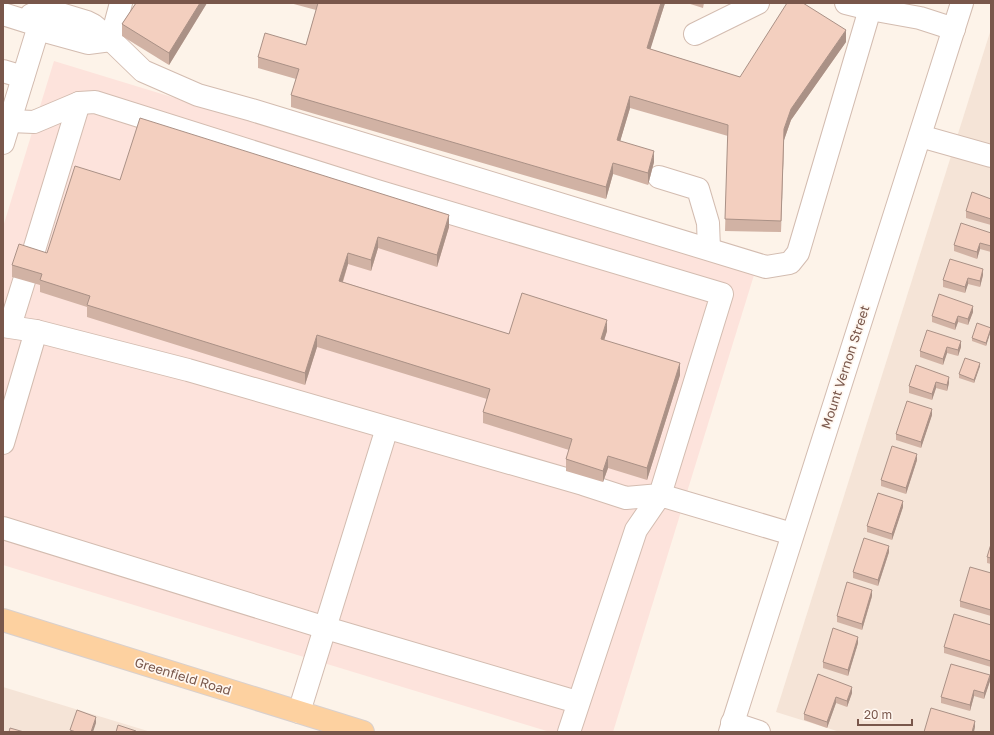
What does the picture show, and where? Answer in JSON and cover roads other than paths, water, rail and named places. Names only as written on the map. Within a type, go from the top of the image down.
[{"type":"main road","name":"Greenfield Road","points":[[3,620],[363,732]]},
{"type":"street","points":[[111,40],[121,3]]},
{"type":"street","points":[[695,34],[758,3]]},
{"type":"street","points":[[846,3],[920,18],[954,29]]},
{"type":"street","name":"Mount Vernon Street","points":[[731,728],[962,3]]},
{"type":"street","points":[[111,40],[142,71],[198,95],[268,114],[766,267],[790,262],[798,253],[870,9]]},
{"type":"street","points":[[3,143],[10,121],[13,74],[30,14],[48,32],[88,43],[111,40]]},
{"type":"street","points":[[10,121],[34,122],[79,102],[95,102],[384,193],[722,294],[660,495],[636,530],[577,702],[569,732]]},
{"type":"street","points":[[31,260],[79,102]]},
{"type":"street","points":[[920,136],[991,156]]},
{"type":"street","points":[[659,177],[698,189],[708,223],[709,250]]},
{"type":"street","points":[[24,281],[6,326],[36,331],[188,370],[583,484],[626,498],[660,495],[792,534]]},
{"type":"street","points":[[3,443],[36,331]]},
{"type":"street","points":[[299,712],[387,428]]},
{"type":"street","points":[[3,528],[326,628],[577,702]]},
{"type":"street","points":[[731,728],[759,732]]}]
